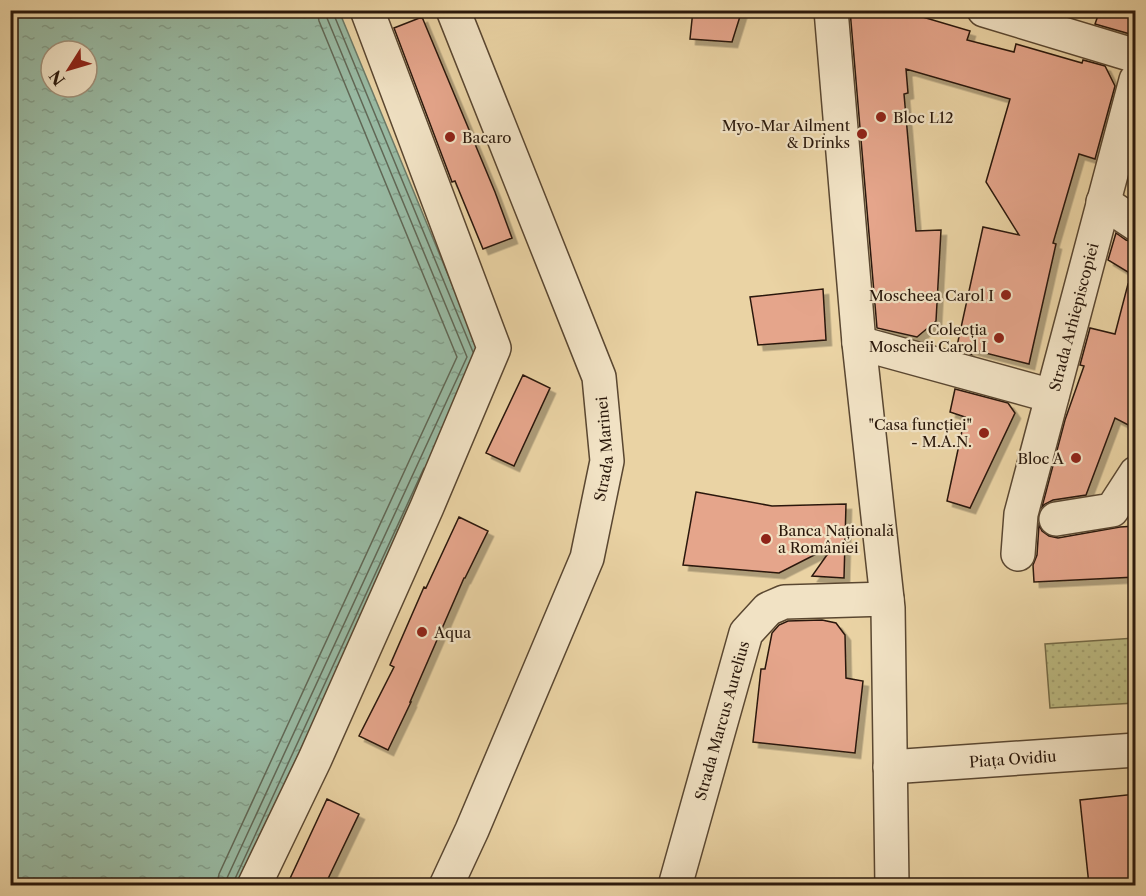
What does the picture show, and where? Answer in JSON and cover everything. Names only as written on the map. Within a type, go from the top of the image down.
[{"type":"street","points":[[254,885],[319,749],[427,507],[494,348],[367,10]]},
{"type":"street","name":"Strada Marinei","points":[[446,885],[472,830],[587,558],[607,461],[599,377],[453,10]]},
{"type":"street","points":[[831,10],[859,343],[888,604],[892,885]]},
{"type":"street","points":[[984,10],[1136,56]]},
{"type":"street","name":"Strada Arhiepiscopiei","points":[[1018,554],[1021,514],[1136,80]]},
{"type":"street","points":[[1103,202],[1136,224]]},
{"type":"street","points":[[859,343],[1052,396]]},
{"type":"street","points":[[1056,519],[1112,510],[1136,473]]},
{"type":"street","name":"Strada Marcus Aurelius","points":[[675,885],[746,633],[768,609],[784,602],[888,604]]},
{"type":"street","name":"Piața Ovidiu","points":[[890,767],[1136,750]]},
{"type":"shaded area","points":[[1135,638],[1135,703],[1050,708],[1045,644]]},
{"type":"water","points":[[10,11],[339,11],[482,357],[238,885],[11,885]]},
{"type":"building","points":[[693,10],[742,10],[732,42],[690,39]]},
{"type":"building","points":[[850,10],[899,10],[970,31],[967,40],[1014,52],[1016,44],[1082,63],[1083,60],[1105,66],[1115,86],[1095,159],[1079,154],[1053,243],[1056,244],[1029,364],[966,348],[971,354],[964,352],[965,348],[957,346],[983,227],[1019,235],[986,182],[1010,99],[906,69],[908,93],[904,94],[916,231],[941,230],[936,321],[917,337],[877,328]]},
{"type":"building","points":[[1100,10],[1136,10],[1130,34],[1095,24]]},
{"type":"building","points":[[422,17],[512,238],[483,249],[455,181],[452,182],[394,28]]},
{"type":"building","points":[[1116,233],[1136,243],[1136,277],[1108,260]]},
{"type":"building","points":[[1128,284],[1136,285],[1136,429],[1115,418],[1086,495],[1053,500],[1042,507],[1065,420],[1084,366],[1080,365],[1090,328],[1115,334]]},
{"type":"building","points":[[823,289],[826,340],[758,345],[750,297]]},
{"type":"building","points":[[523,375],[550,388],[514,466],[486,453]]},
{"type":"building","name":"\"Casa funcției\" - M.A.N.","points":[[955,389],[1008,403],[1015,413],[970,508],[947,501],[965,417],[950,412]]},
{"type":"building","name":"Banca Națională a României","points":[[696,492],[772,506],[846,504],[844,578],[812,576],[834,545],[779,573],[683,565]]},
{"type":"building","points":[[459,517],[488,531],[464,578],[388,750],[359,736],[394,667],[390,665],[424,587],[426,588]]},
{"type":"building","points":[[1039,525],[1042,531],[1049,536],[1058,538],[1136,526],[1136,577],[1034,582],[1033,565],[1037,555]]},
{"type":"building","points":[[822,620],[836,623],[845,635],[846,678],[863,681],[855,753],[753,742],[761,669],[765,669],[772,633],[779,625],[788,621]]},
{"type":"building","points":[[1136,794],[1136,885],[1089,885],[1080,800]]},
{"type":"building","points":[[327,799],[359,814],[325,885],[287,885]]},
{"type":"place","name":"Bloc L12","points":[[881,117]]},
{"type":"place","name":"Myo-Mar Ailment & Drinks","points":[[862,134]]},
{"type":"place","name":"Bacaro","points":[[450,137]]},
{"type":"place","name":"Moscheea Carol I","points":[[1006,295]]},
{"type":"place","name":"Colecția Moscheii Carol I","points":[[999,338]]},
{"type":"place","name":"\"Casa funcției\" - M.A.N.","points":[[984,433]]},
{"type":"place","name":"Bloc A","points":[[1076,458]]},
{"type":"place","name":"Banca Națională a României","points":[[766,539]]},
{"type":"place","name":"Aqua","points":[[422,632]]}]
